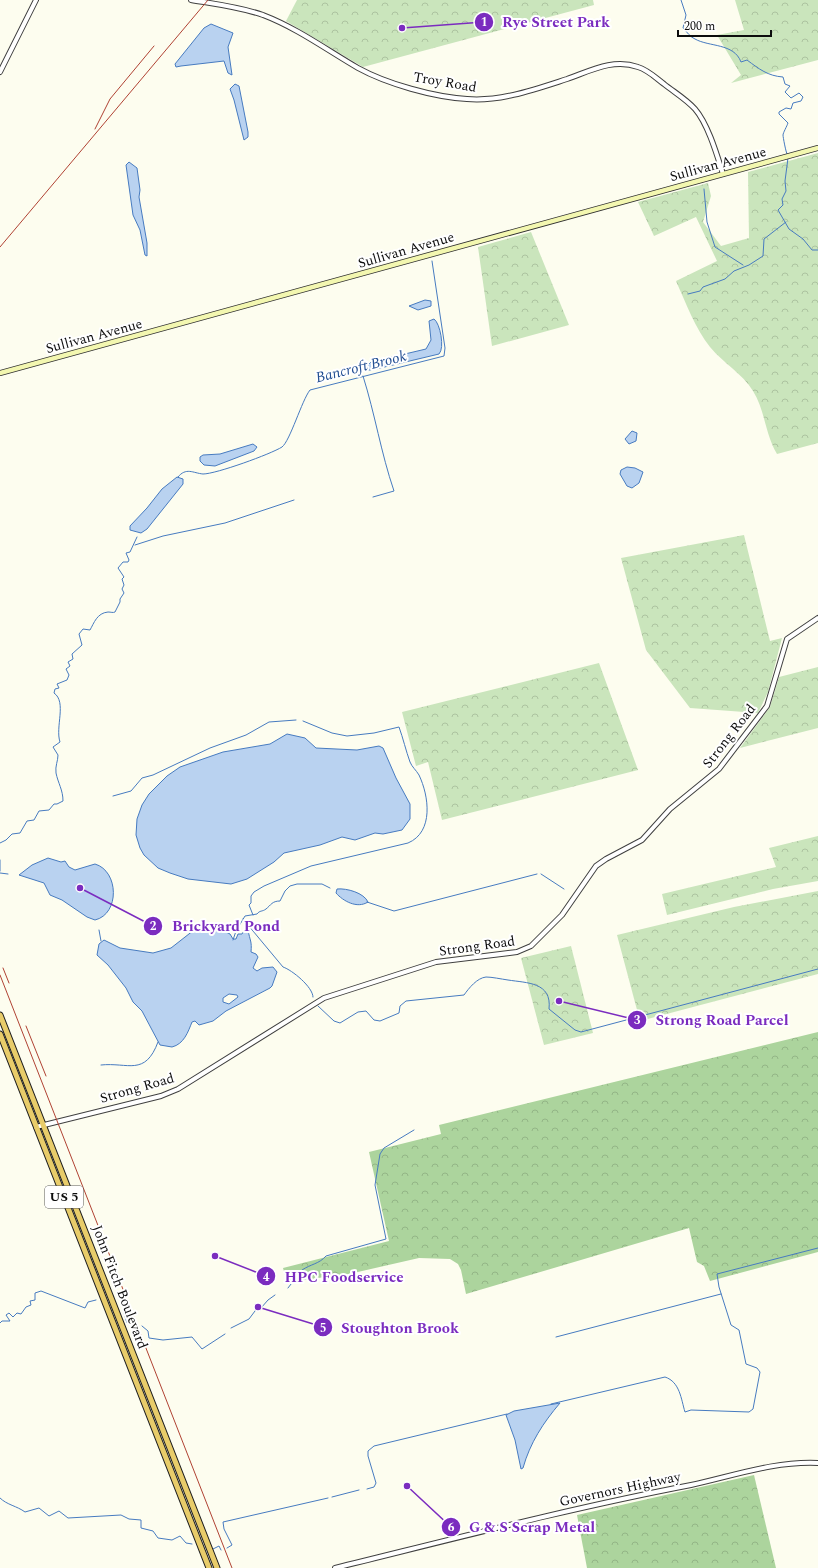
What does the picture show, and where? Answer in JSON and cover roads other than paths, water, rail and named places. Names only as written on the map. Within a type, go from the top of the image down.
[{"type":"highway","name":"John Fitch Boulevard","points":[[0,1015],[216,1568]]},
{"type":"highway","name":"John Fitch Boulevard","points":[[0,1034],[209,1568]]},
{"type":"main road","name":"Sullivan Avenue","points":[[0,373],[818,148]]},
{"type":"street","points":[[0,72],[36,0]]},
{"type":"street","name":"Troy Road","points":[[191,0],[264,15],[302,34],[358,68],[384,80],[447,96],[467,99],[501,97],[566,79],[604,66],[625,64],[637,66],[644,69],[696,110],[702,119],[723,174]]},
{"type":"street","name":"Strong Road","points":[[36,1127],[161,1096],[174,1091],[304,1009],[330,996],[432,964],[517,952],[531,946],[562,915],[596,866],[642,840],[670,808],[720,769],[767,706],[786,639],[818,618]]},
{"type":"street","name":"Governors Highway","points":[[335,1568],[606,1502],[713,1480],[761,1468],[786,1463],[818,1463]]},
{"type":"water","points":[[211,24],[233,33],[228,47],[232,75],[228,73],[224,61],[176,67],[175,64],[204,28]]},
{"type":"water","points":[[235,84],[239,86],[248,132],[248,137],[244,140],[230,89]]},
{"type":"water","points":[[129,162],[137,168],[140,190],[139,197],[147,243],[147,256],[145,255],[140,230],[133,215],[126,165]]},
{"type":"water","points":[[425,300],[431,301],[431,306],[418,310],[409,306]]},
{"type":"water","points":[[434,319],[438,325],[442,341],[442,347],[439,354],[368,370],[367,366],[371,362],[426,349],[431,340],[429,321]]},
{"type":"water","points":[[632,431],[637,433],[636,441],[629,444],[625,439]]},
{"type":"water","points":[[253,444],[257,447],[254,451],[215,466],[204,465],[200,461],[200,457],[203,455],[220,454]]},
{"type":"water","points":[[627,467],[635,468],[643,472],[639,483],[632,488],[627,486],[620,474],[621,470]]},
{"type":"water","points":[[177,477],[183,479],[183,484],[147,529],[141,533],[130,530],[130,526],[162,489]]},
{"type":"water","points":[[287,734],[305,738],[316,748],[357,750],[379,746],[383,748],[396,778],[410,804],[410,819],[402,830],[383,834],[375,833],[355,840],[342,837],[320,845],[284,853],[274,862],[247,879],[231,884],[188,879],[170,873],[158,868],[144,855],[136,835],[137,819],[142,805],[149,794],[167,776],[180,767],[223,752],[270,744]]},
{"type":"water","points":[[48,858],[61,862],[65,861],[69,867],[75,870],[95,864],[103,868],[109,875],[112,883],[112,901],[109,910],[103,916],[95,920],[87,917],[62,900],[50,895],[44,883],[19,875],[32,865]]},
{"type":"water","points":[[337,889],[346,889],[355,892],[363,896],[368,902],[359,905],[350,903],[342,899],[336,893]]},
{"type":"water","points":[[245,929],[248,930],[251,943],[251,952],[256,954],[258,957],[253,968],[257,971],[262,968],[273,967],[277,972],[272,986],[226,1011],[213,1021],[199,1025],[195,1021],[192,1022],[183,1040],[172,1047],[160,1045],[142,1011],[133,1002],[126,988],[108,965],[97,955],[99,944],[104,940],[120,948],[153,953],[171,948],[194,930],[222,930],[230,934],[233,939],[236,939],[238,934],[242,934]],"holes":[[[229,994],[237,995],[238,997],[229,1004],[223,1002],[223,998]]]},
{"type":"water","points":[[560,1403],[538,1434],[529,1450],[523,1468],[521,1469],[515,1440],[506,1415],[514,1411]]},
{"type":"waterway","points":[[681,0],[686,15],[683,28],[692,37],[701,42],[727,48],[738,56],[741,62],[747,60],[768,74],[783,77],[785,84],[790,86],[785,92],[791,98],[799,93],[803,97],[801,101],[793,103],[791,109],[786,108],[779,112],[779,114],[788,123],[783,135],[787,154]]},
{"type":"waterway","points":[[788,158],[785,181],[786,191],[782,199],[783,205],[778,210],[789,229],[803,239],[812,250],[818,250]]},
{"type":"waterway","points":[[704,189],[707,222],[715,247],[743,265]]},
{"type":"waterway","points":[[688,294],[700,291],[703,287],[725,279],[734,271],[749,265],[763,256],[764,239],[786,222]]},
{"type":"waterway","name":"Bancroft Brook","points":[[178,477],[187,471],[203,474],[219,471],[256,459],[282,447],[289,437],[303,402],[310,390],[444,356],[445,348],[432,261]]},
{"type":"waterway","points":[[363,376],[394,491],[373,497]]},
{"type":"waterway","points":[[135,545],[163,536],[225,523],[294,500]]},
{"type":"waterway","name":"Bancroft Brook","points":[[0,843],[12,834],[20,833],[27,821],[34,820],[39,811],[49,810],[54,804],[63,801],[56,773],[58,755],[53,747],[60,742],[60,702],[54,693],[55,689],[59,688],[57,684],[67,680],[69,675],[66,669],[70,666],[68,662],[73,659],[72,654],[82,645],[79,634],[83,629],[90,630],[96,619],[101,614],[115,612],[124,593],[122,589],[124,585],[122,579],[124,577],[118,568],[123,562],[128,562],[129,560],[126,553],[130,552],[137,537]]},
{"type":"waterway","points":[[113,796],[131,791],[142,778],[153,775],[210,748],[246,735],[269,722],[296,720]]},
{"type":"waterway","points":[[253,915],[249,905],[251,903],[251,896],[254,892],[264,886],[311,866],[408,843],[416,838],[422,831],[426,822],[427,803],[425,793],[419,775],[410,762],[399,727],[374,733],[347,736],[332,733],[303,721]]},
{"type":"waterway","name":"Bancroft Brook","points":[[0,860],[0,871]]},
{"type":"waterway","points":[[0,873],[8,874]]},
{"type":"waterway","points":[[367,902],[394,911],[537,874]]},
{"type":"waterway","points":[[541,874],[564,889]]},
{"type":"waterway","points":[[233,940],[236,931],[245,916],[257,914],[266,909],[273,902],[280,901],[285,891],[290,886],[297,884],[322,884],[330,888]]},
{"type":"waterway","points":[[243,919],[283,967],[296,975],[306,984],[313,997]]},
{"type":"waterway","points":[[99,930],[101,941]]},
{"type":"waterway","points":[[318,1006],[334,1021],[340,1023],[358,1012],[366,1011],[374,1020],[380,1021],[399,1013],[400,1006],[406,1001],[464,995],[476,981],[486,977],[491,977],[530,983],[542,989],[547,994],[549,1009],[575,1030],[581,1032],[818,969]]},
{"type":"waterway","points":[[101,1065],[135,1066],[141,1064],[153,1053],[158,1042]]},
{"type":"waterway","points":[[288,1288],[302,1270],[321,1261],[326,1256],[386,1239],[375,1185],[380,1154],[384,1148],[414,1130]]},
{"type":"waterway","points":[[551,1404],[665,1377],[670,1379],[677,1387],[685,1412],[691,1410],[749,1412],[753,1409],[760,1372],[757,1368],[746,1364],[739,1330],[731,1325],[719,1287],[717,1274],[818,1248]]},
{"type":"waterway","points":[[0,1323],[2,1321],[10,1321],[6,1315],[9,1313],[13,1317],[17,1313],[21,1314],[26,1307],[31,1305],[30,1301],[35,1300],[35,1293],[41,1291],[85,1308],[88,1302],[96,1300]]},
{"type":"waterway","points":[[556,1337],[721,1294]]},
{"type":"waterway","points":[[231,1328],[249,1319],[258,1307],[261,1308],[275,1295]]},
{"type":"waterway","points":[[123,1310],[127,1323],[131,1325]]},
{"type":"waterway","points":[[142,1326],[148,1331],[149,1338],[163,1340],[192,1337],[202,1349],[225,1334]]},
{"type":"waterway","points":[[367,1489],[374,1487],[376,1483],[368,1456],[368,1451],[374,1446],[507,1414]]},
{"type":"waterway","points":[[332,1497],[359,1490]]},
{"type":"waterway","points":[[0,1498],[25,1512],[39,1508],[49,1516],[59,1511],[68,1518],[121,1515],[129,1519],[141,1520],[141,1528],[153,1531],[158,1538],[172,1540],[180,1536],[186,1543],[192,1544]]},
{"type":"waterway","points":[[227,1548],[232,1545],[224,1529],[223,1522],[328,1498]]},
{"type":"waterway","points":[[213,1549],[219,1546],[221,1550]]},
{"type":"railway","points":[[0,247],[208,0]]},
{"type":"railway","points":[[95,129],[110,99],[154,46]]},
{"type":"railway","points":[[3,968],[9,983]]},
{"type":"railway","points":[[0,975],[232,1568]]},
{"type":"railway","points":[[26,1026],[46,1076]]},
{"type":"place","name":"Rye Street Park","points":[[402,28]]},
{"type":"place","name":"Brickyard Pond","points":[[80,888]]},
{"type":"place","name":"Strong Road Parcel","points":[[559,1001]]},
{"type":"place","name":"HPC Foodservice","points":[[215,1256]]},
{"type":"place","name":"Stoughton Brook","points":[[258,1307]]},
{"type":"place","name":"G & S Scrap Metal","points":[[407,1486]]}]
